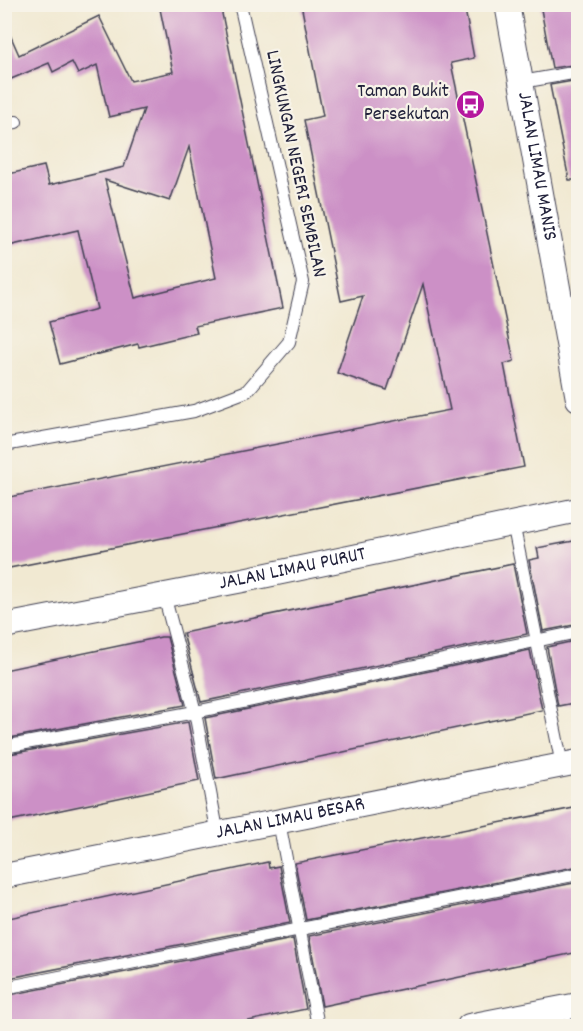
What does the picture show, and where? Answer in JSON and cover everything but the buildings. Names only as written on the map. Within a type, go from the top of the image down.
[{"type":"street","name":"JALAN LIMAU MANIS","points":[[507,4],[579,399]]},
{"type":"street","name":"JALAN LIMAU PURUT","points":[[4,626],[579,510]]},
{"type":"street","name":"JALAN LIMAU BESAR","points":[[4,876],[570,764]]},
{"type":"street","points":[[469,1026],[579,1005]]},
{"type":"lane","name":"LINGKUNGAN NEGERI SEMBILAN","points":[[4,445],[194,411],[247,391],[289,342],[303,282],[240,4]]},
{"type":"lane","points":[[522,82],[579,72]]},
{"type":"lane","points":[[513,523],[538,640],[570,764]]},
{"type":"lane","points":[[164,595],[195,712],[218,835]]},
{"type":"lane","points":[[4,747],[195,712],[579,632]]},
{"type":"lane","points":[[279,822],[318,1026]]},
{"type":"lane","points":[[4,988],[579,873]]},
{"type":"place","name":"Taman Bukit Persekutan","points":[[470,104]]}]
